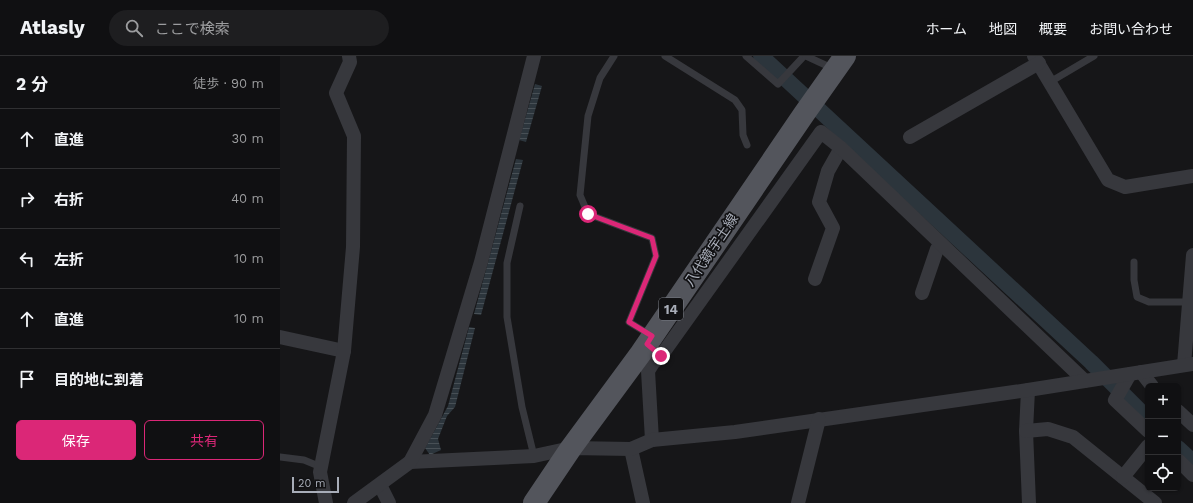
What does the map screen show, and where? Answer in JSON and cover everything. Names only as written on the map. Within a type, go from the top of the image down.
[{"type":"main road","name":"八代鏡宇土線","points":[[534,503],[571,448],[653,345],[804,114],[837,68]]},
{"type":"street","points":[[326,503],[320,472],[344,351],[353,247],[354,136],[336,93],[350,62],[349,56]]},
{"type":"street","points":[[354,503],[410,462],[435,415],[481,262],[534,56]]},
{"type":"street","points":[[910,137],[1036,60],[1108,180],[1125,187],[1193,176]]},
{"type":"street","points":[[652,440],[648,371],[654,363],[653,345],[821,132],[841,148],[1085,381]]},
{"type":"street","points":[[815,279],[833,228],[819,202],[828,171],[841,148]]},
{"type":"street","points":[[922,293],[937,249],[942,245]]},
{"type":"street","points":[[410,462],[534,456],[571,448],[631,449],[652,440],[735,432],[1028,390],[1189,364],[1189,302],[1193,255]]},
{"type":"street","points":[[280,337],[344,351]]},
{"type":"street","points":[[1132,373],[1147,383]]},
{"type":"street","points":[[1132,373],[1115,400],[1145,428]]},
{"type":"street","points":[[1028,390],[1026,431],[1029,503]]},
{"type":"street","points":[[1181,414],[1193,425]]},
{"type":"street","points":[[798,503],[819,419]]},
{"type":"street","points":[[1026,431],[1048,429],[1073,438],[1155,503]]},
{"type":"street","points":[[631,449],[643,503]]},
{"type":"street","points":[[1123,477],[1145,450]]},
{"type":"street","points":[[1181,463],[1193,475]]},
{"type":"street","points":[[380,485],[389,503]]},
{"type":"lane","points":[[614,56],[600,78],[588,116],[580,195],[588,214],[652,238],[656,256],[629,322],[653,345]]},
{"type":"lane","points":[[665,56],[735,100],[742,110],[743,135],[747,145]]},
{"type":"lane","points":[[746,56],[778,84],[805,56],[837,68]]},
{"type":"lane","points":[[1050,82],[1094,56]]},
{"type":"lane","points":[[520,206],[507,263],[507,317],[522,407],[534,456]]},
{"type":"lane","points":[[1134,262],[1134,280],[1137,297],[1149,302],[1189,302]]},
{"type":"lane","points":[[280,457],[304,460],[321,467]]},
{"type":"shaded area","points":[[535,84],[542,86],[526,142],[519,140]]},
{"type":"shaded area","points":[[516,159],[523,160],[481,315],[474,314]]},
{"type":"shaded area","points":[[469,327],[475,328],[455,407],[447,416],[438,439],[441,450],[430,455],[425,448],[448,406]]},
{"type":"waterway","points":[[761,56],[1091,362],[1145,416]]},
{"type":"waterway","points":[[1181,451],[1193,462]]},
{"type":"route","points":[[588,214],[652,238],[656,256],[629,322],[652,336],[647,344],[661,356]]}]
